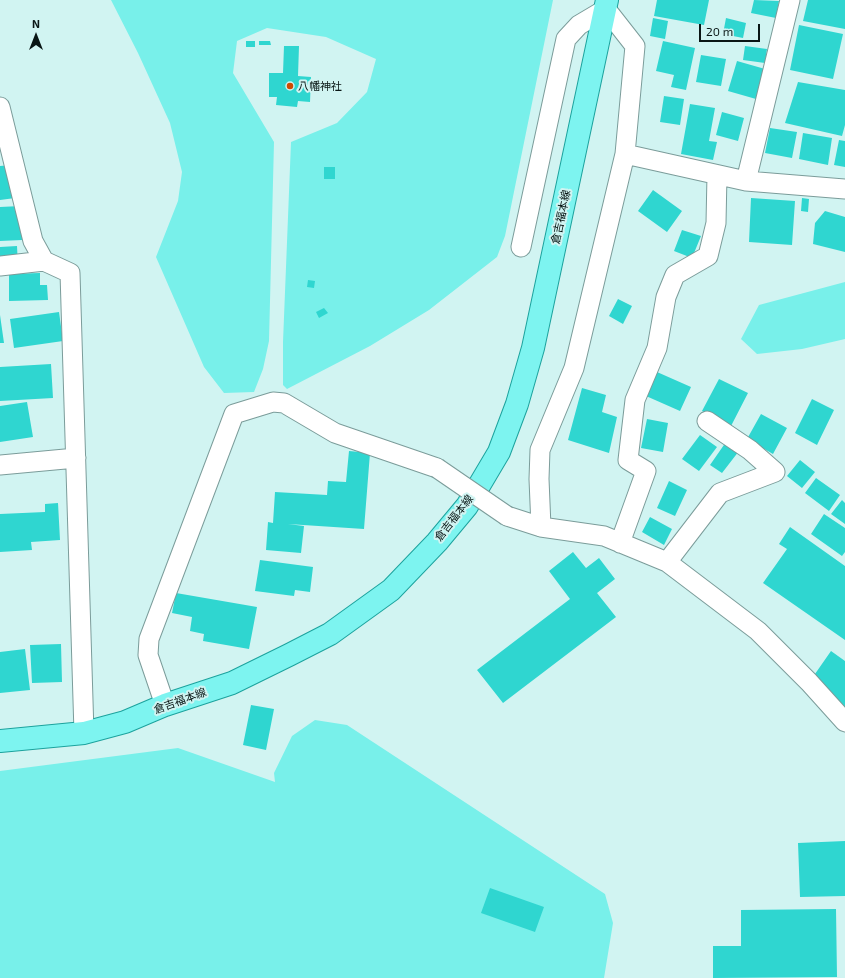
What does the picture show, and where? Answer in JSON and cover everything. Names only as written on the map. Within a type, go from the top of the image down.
[{"type":"main road","name":"倉吉福本線","points":[[0,741],[84,733],[125,722],[165,705],[232,683],[330,634],[391,590],[467,506],[499,452],[517,404],[533,348],[607,4]]},
{"type":"street","points":[[746,181],[790,0]]},
{"type":"street","points":[[521,247],[566,39],[579,24],[607,4],[635,46],[625,154],[574,368],[540,450],[539,479],[541,527]]},
{"type":"street","points":[[0,107],[33,241],[44,260],[70,273],[84,733]]},
{"type":"street","points":[[625,154],[746,181],[845,190]]},
{"type":"street","points":[[620,543],[646,471],[628,460],[635,400],[658,348],[666,297],[675,275],[708,256],[716,223],[717,175]]},
{"type":"street","points":[[0,266],[44,260]]},
{"type":"street","points":[[165,705],[148,655],[149,639],[234,414],[273,402],[284,403],[335,433],[436,468],[507,516],[541,527],[604,536],[667,562],[758,631],[809,682],[845,722]]},
{"type":"street","points":[[667,562],[720,492],[775,472],[750,450],[708,421]]},
{"type":"street","points":[[0,466],[76,458]]},
{"type":"shaded area","points":[[111,0],[553,0],[505,236],[497,257],[429,310],[370,346],[287,389],[283,385],[283,342],[291,142],[337,123],[367,92],[376,59],[326,37],[267,28],[237,41],[233,73],[274,142],[269,341],[263,369],[254,392],[224,393],[204,367],[156,257],[178,201],[182,172],[170,123],[138,53]]},
{"type":"shaded area","points":[[845,282],[845,339],[802,349],[757,354],[741,339],[759,305]]},
{"type":"shaded area","points":[[315,720],[347,725],[605,894],[613,923],[604,978],[0,978],[0,771],[178,748],[275,782],[274,773],[292,736]]},
{"type":"building","points":[[657,0],[709,0],[704,25],[654,16]]},
{"type":"building","points":[[754,0],[779,1],[776,18],[751,13]]},
{"type":"building","points":[[808,0],[845,0],[845,29],[803,21]]},
{"type":"building","points":[[653,18],[668,21],[665,39],[650,36]]},
{"type":"building","points":[[726,18],[746,23],[743,38],[723,34]]},
{"type":"building","points":[[799,25],[843,34],[833,79],[790,70]]},
{"type":"building","points":[[246,41],[255,41],[255,47],[246,47]]},
{"type":"building","points":[[259,41],[270,41],[271,45],[259,45]]},
{"type":"building","points":[[663,41],[695,48],[686,90],[671,87],[674,75],[656,71]]},
{"type":"building","points":[[284,46],[299,46],[298,76],[311,77],[310,102],[298,101],[297,107],[276,105],[277,97],[269,97],[269,73],[283,73]]},
{"type":"building","points":[[745,46],[767,49],[765,63],[743,60]]},
{"type":"building","points":[[701,55],[726,59],[721,86],[696,82]]},
{"type":"building","points":[[737,61],[765,69],[756,99],[728,91]]},
{"type":"building","points":[[798,82],[845,90],[845,125],[842,136],[785,123]]},
{"type":"building","points":[[664,96],[684,99],[680,125],[660,122]]},
{"type":"building","points":[[690,104],[715,108],[709,141],[717,142],[713,160],[681,154]]},
{"type":"building","points":[[722,112],[744,118],[738,141],[716,135]]},
{"type":"building","points":[[770,128],[797,132],[792,158],[765,153]]},
{"type":"building","points":[[803,133],[832,138],[828,165],[799,159]]},
{"type":"building","points":[[839,140],[845,141],[845,167],[834,165]]},
{"type":"building","points":[[12,165],[15,198],[0,200],[0,166]]},
{"type":"building","points":[[324,167],[335,167],[335,179],[324,179]]},
{"type":"building","points":[[653,190],[682,211],[667,232],[638,211]]},
{"type":"building","points":[[751,198],[795,201],[792,245],[749,242]]},
{"type":"building","points":[[802,198],[809,199],[808,212],[801,211]]},
{"type":"building","points":[[21,206],[22,240],[0,241],[0,207]]},
{"type":"building","points":[[825,211],[845,217],[845,252],[813,244],[815,223]]},
{"type":"building","points":[[682,230],[701,236],[692,258],[674,251]]},
{"type":"building","points":[[17,246],[18,266],[0,267],[0,247]]},
{"type":"building","points":[[40,273],[40,285],[47,285],[48,300],[9,301],[9,274]]},
{"type":"building","points":[[308,280],[315,281],[314,288],[307,287]]},
{"type":"building","points":[[618,299],[632,306],[623,324],[609,316]]},
{"type":"building","points":[[324,308],[328,313],[319,318],[316,312]]},
{"type":"building","points":[[59,312],[63,341],[14,348],[10,319]]},
{"type":"building","points":[[0,315],[4,343],[0,343]]},
{"type":"building","points":[[51,364],[53,398],[0,401],[0,367]]},
{"type":"building","points":[[657,372],[691,387],[680,411],[646,396]]},
{"type":"building","points":[[719,379],[748,393],[731,426],[702,411]]},
{"type":"building","points":[[582,388],[606,395],[602,412],[617,417],[609,453],[568,440]]},
{"type":"building","points":[[812,399],[834,410],[817,445],[795,433]]},
{"type":"building","points":[[27,402],[33,437],[0,442],[0,406]]},
{"type":"building","points":[[761,414],[787,428],[773,454],[747,439]]},
{"type":"building","points":[[647,419],[668,423],[663,452],[641,448]]},
{"type":"building","points":[[700,435],[717,447],[699,471],[682,459]]},
{"type":"building","points":[[726,442],[739,451],[722,473],[710,465]]},
{"type":"building","points":[[349,451],[370,453],[364,529],[288,524],[304,526],[301,553],[266,550],[268,522],[273,523],[275,492],[327,495],[328,481],[346,482]]},
{"type":"building","points":[[800,460],[815,472],[802,488],[787,476]]},
{"type":"building","points":[[816,478],[840,495],[829,511],[805,493]]},
{"type":"building","points":[[669,481],[687,490],[675,516],[657,508]]},
{"type":"building","points":[[842,500],[845,503],[845,524],[831,514]]},
{"type":"building","points":[[58,503],[60,540],[31,542],[32,550],[0,552],[0,514],[45,512],[45,504]]},
{"type":"building","points":[[824,514],[845,528],[845,552],[842,556],[811,534]]},
{"type":"building","points":[[650,517],[672,529],[664,545],[642,532]]},
{"type":"building","points":[[790,527],[845,566],[845,640],[763,583],[787,549],[779,544]]},
{"type":"building","points":[[573,552],[586,568],[599,558],[615,579],[597,593],[616,617],[503,703],[477,670],[570,599],[549,571]]},
{"type":"building","points":[[260,560],[313,567],[310,592],[295,590],[294,596],[255,591]]},
{"type":"building","points":[[176,593],[257,607],[249,649],[203,641],[204,634],[190,631],[192,617],[172,613]]},
{"type":"building","points":[[61,644],[62,682],[32,683],[30,645]]},
{"type":"building","points":[[25,649],[30,690],[0,693],[0,652]]},
{"type":"building","points":[[831,651],[845,661],[845,710],[808,684]]},
{"type":"building","points":[[251,705],[274,709],[266,750],[243,745]]},
{"type":"building","points":[[845,841],[845,896],[800,897],[798,843]]},
{"type":"building","points":[[490,888],[544,907],[535,932],[481,913]]},
{"type":"building","points":[[836,909],[837,977],[713,978],[713,946],[741,946],[741,910]]},
{"type":"place","name":"八幡神社","points":[[290,86]]}]
